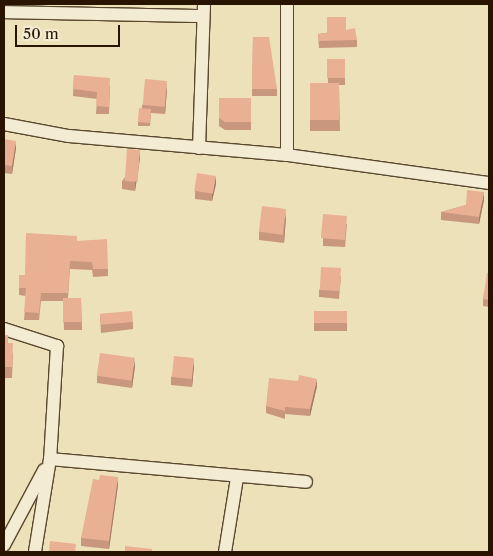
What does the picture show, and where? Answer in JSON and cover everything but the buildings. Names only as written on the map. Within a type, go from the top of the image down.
[{"type":"street","points":[[287,4],[287,155]]},
{"type":"street","points":[[4,12],[88,7],[204,10],[199,148]]},
{"type":"street","points":[[4,124],[69,136],[287,155],[489,183]]},
{"type":"street","points":[[4,329],[57,346],[50,459],[35,552]]},
{"type":"street","points":[[50,459],[237,478],[306,482]]},
{"type":"street","points":[[4,545],[50,459]]},
{"type":"street","points":[[225,552],[237,478]]}]
